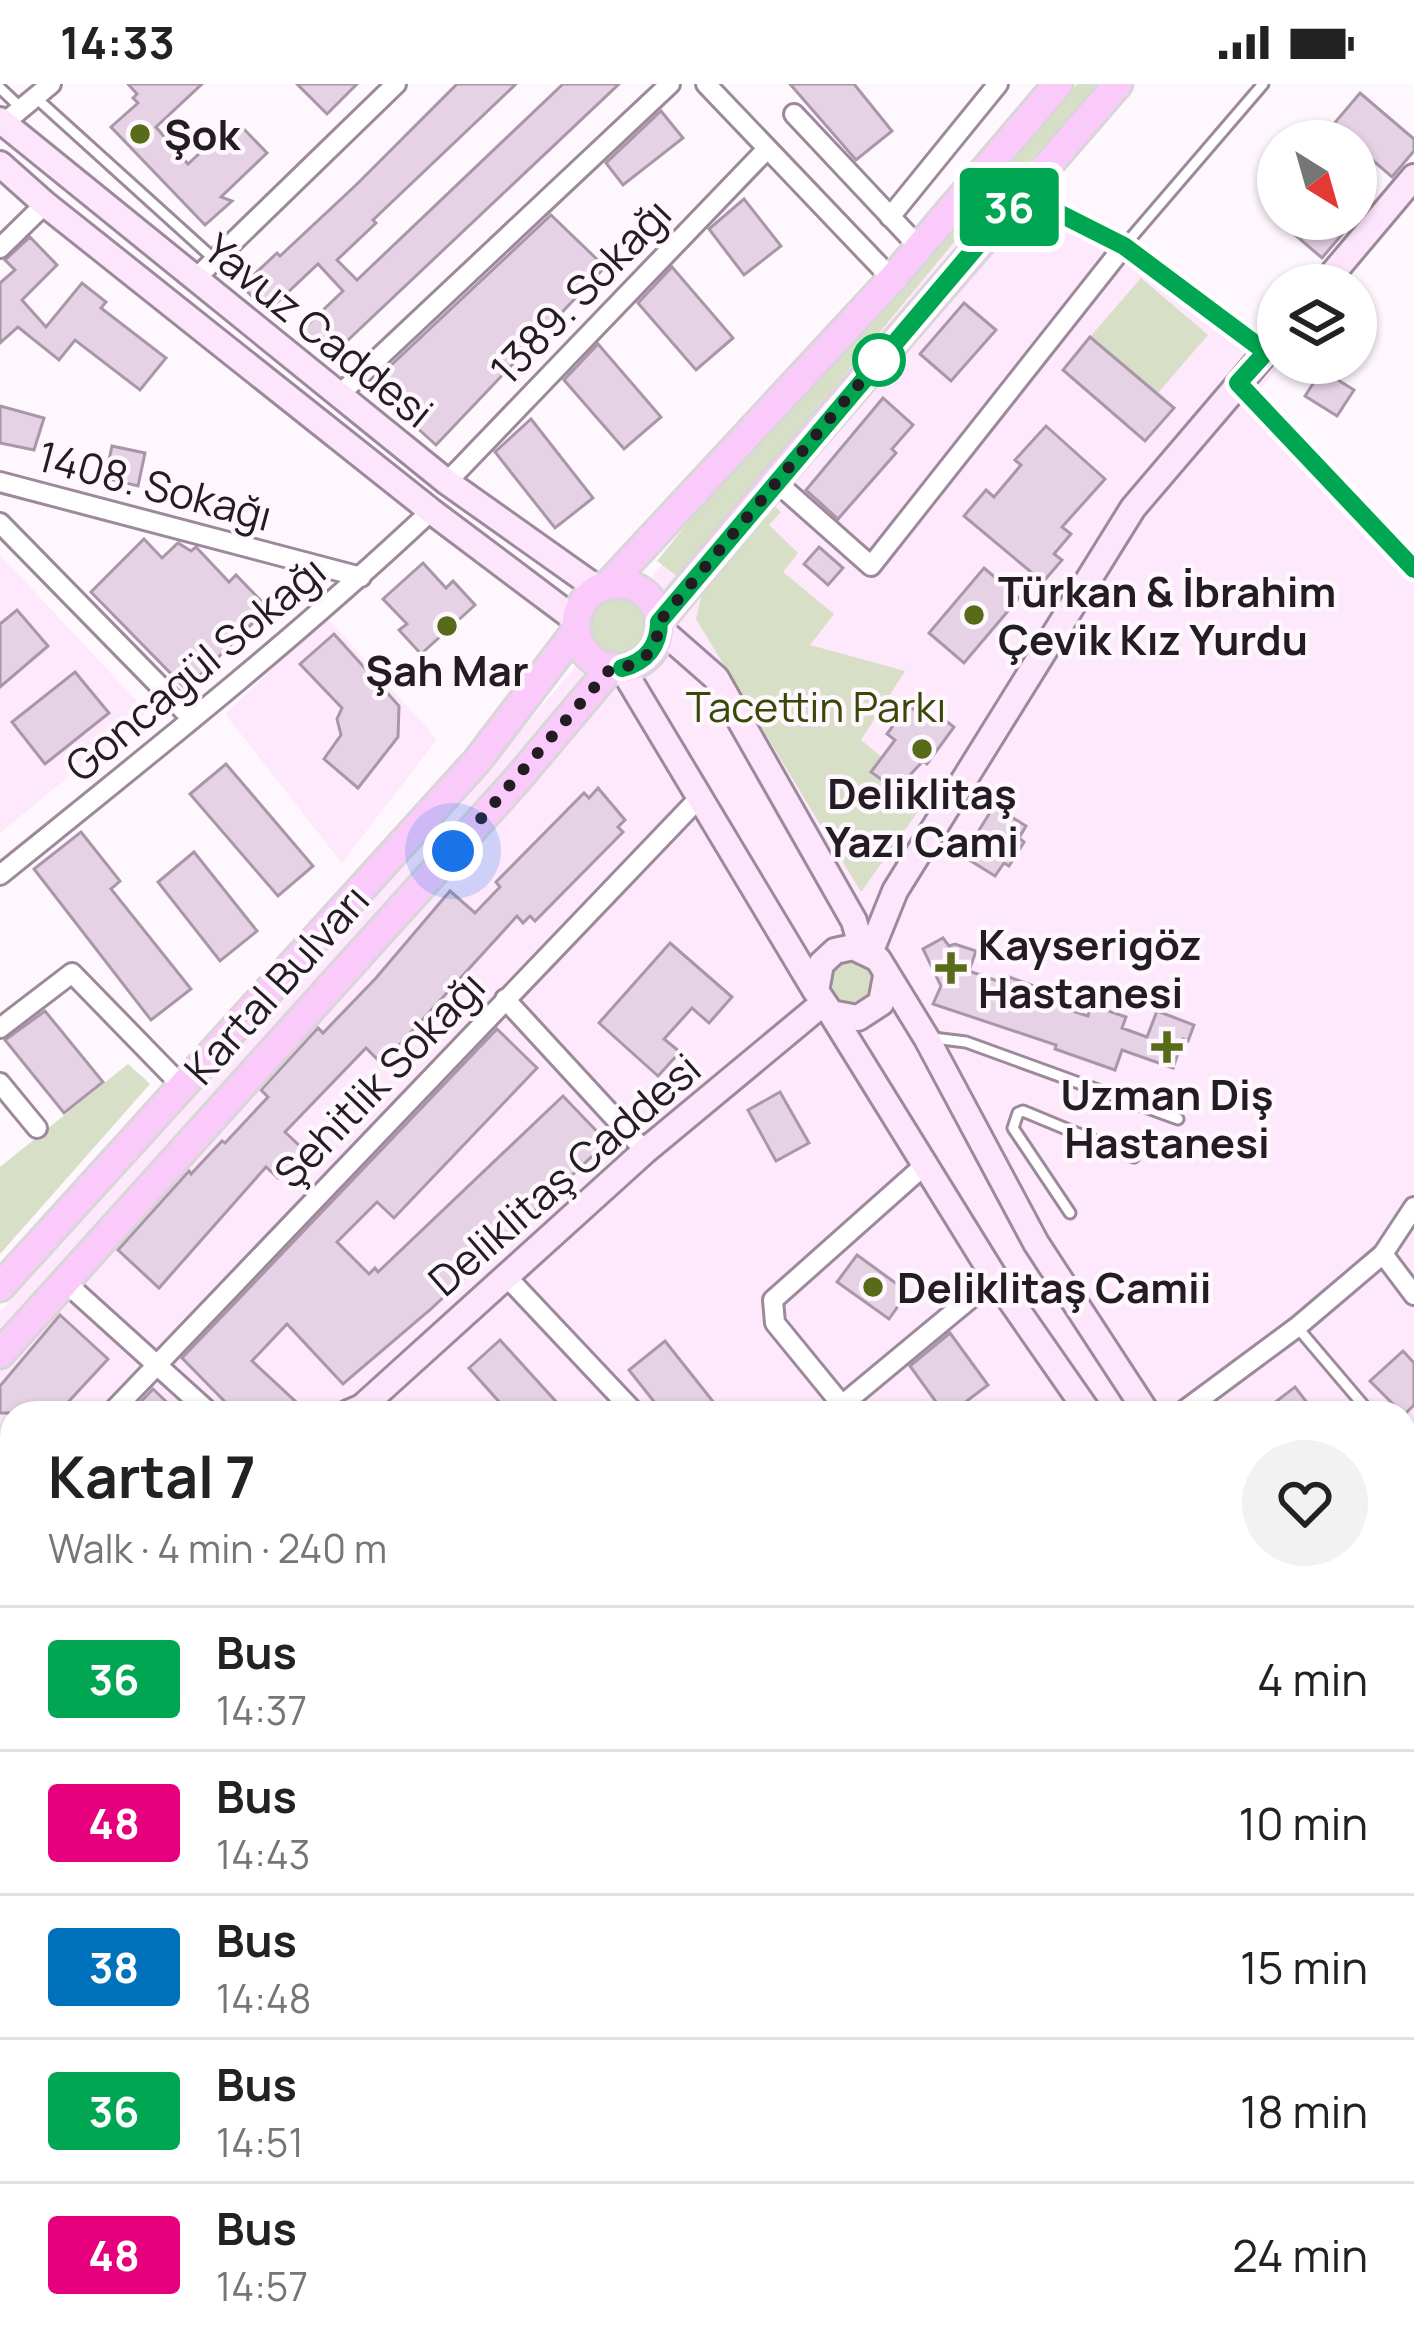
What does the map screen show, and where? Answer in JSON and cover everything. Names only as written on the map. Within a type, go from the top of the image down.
[{"type":"main road","points":[[1058,84],[892,279],[602,588],[585,600],[576,625],[584,651],[600,665],[616,668],[650,652],[659,625],[775,482],[1118,84]]},
{"type":"main road","points":[[602,588],[624,584],[644,593],[659,625]]},
{"type":"main road","name":"Kartal Bulvarı","points":[[0,1287],[477,761],[576,625]]},
{"type":"main road","name":"Kartal Bulvarı","points":[[0,1354],[616,668]]},
{"type":"street","points":[[194,280],[396,84]]},
{"type":"street","points":[[339,395],[670,84]]},
{"type":"street","points":[[706,84],[892,279]]},
{"type":"street","points":[[890,217],[998,84]]},
{"type":"street","name":"Yavuz Caddesi","points":[[22,106],[194,280],[447,482],[602,588]]},
{"type":"street","points":[[794,114],[919,247]]},
{"type":"street","name":"1389. Sokağı","points":[[447,482],[766,150]]},
{"type":"street","name":"Yavuz Caddesi","points":[[0,164],[576,625]]},
{"type":"street","points":[[1341,264],[1414,177]]},
{"type":"street","points":[[1021,194],[1124,246],[1257,335]]},
{"type":"street","points":[[0,248],[45,204]]},
{"type":"street","points":[[775,482],[871,566],[1124,246]]},
{"type":"street","points":[[866,951],[895,891],[1116,533],[1150,484],[1257,362]]},
{"type":"street","points":[[1238,383],[1414,569]]},
{"type":"street","name":"1408. Sokağı","points":[[0,482],[361,577]]},
{"type":"street","name":"Goncagül Sokağı","points":[[0,875],[361,577],[431,511]]},
{"type":"street","points":[[0,523],[192,719]]},
{"type":"street","points":[[659,625],[716,678],[854,920],[866,951],[927,1039],[1036,1244],[1139,1401]]},
{"type":"street","points":[[616,668],[701,796],[995,1278],[1081,1401]]},
{"type":"street","name":"Şehitlik Sokağı","points":[[122,1401],[701,796]]},
{"type":"street","points":[[866,951],[843,948],[827,956],[817,972],[823,1002],[849,1019],[867,1015],[885,994],[886,976]]},
{"type":"street","points":[[0,1028],[72,974],[182,1086]]},
{"type":"street","points":[[506,999],[645,1151]]},
{"type":"street","name":"Deliklitaş Caddesi","points":[[367,1401],[645,1151],[823,1002]]},
{"type":"street","points":[[0,1083],[37,1128]]},
{"type":"street","points":[[831,1401],[775,1323],[773,1300],[927,1163]]},
{"type":"street","points":[[1197,1401],[1298,1327],[1383,1255],[1414,1207]]},
{"type":"street","points":[[1383,1255],[1414,1294]]},
{"type":"street","points":[[506,1276],[623,1401]]},
{"type":"street","points":[[847,1401],[995,1278]]},
{"type":"street","points":[[65,1282],[197,1401]]},
{"type":"lane","points":[[1124,246],[1263,84]]},
{"type":"lane","points":[[0,88],[215,260]]},
{"type":"lane","points":[[927,1039],[966,1042],[1178,1119]]},
{"type":"lane","points":[[1070,1214],[1013,1128],[1018,1113],[1023,1111],[1134,1157]]},
{"type":"lane","points":[[1298,1327],[1360,1401]]},
{"type":"shaded area","points":[[1000,170],[1148,256],[1257,352],[1257,384],[1264,384],[1253,396],[1414,558],[1414,1401],[0,1401],[0,1312],[488,769]]},
{"type":"shaded area","points":[[0,555],[147,712],[0,833]]},
{"type":"shaded area","points":[[326,617],[437,739],[342,863],[225,714]]},
{"type":"green space","points":[[1077,84],[1100,84],[950,247],[678,577],[657,561],[778,411],[943,239]]},
{"type":"green space","points":[[1141,278],[1208,335],[1157,394],[1090,337]]},
{"type":"green space","name":"Tacettin Parkı","points":[[766,499],[781,512],[769,525],[798,553],[783,572],[834,614],[810,645],[905,671],[861,740],[929,796],[861,892],[696,619],[703,589]]},
{"type":"green space","points":[[618,597],[639,605],[647,626],[639,647],[618,655],[597,647],[589,626],[597,605]]},
{"type":"green space","points":[[851,960],[867,967],[874,983],[867,999],[851,1006],[835,999],[828,983],[835,967]]},
{"type":"green space","points":[[128,1064],[150,1084],[0,1254],[0,1167]]},
{"type":"building","points":[[128,84],[202,84],[156,127],[188,164],[223,131],[226,134],[241,126],[267,153],[221,197],[232,201],[205,225],[111,127],[138,103]]},
{"type":"building","points":[[297,84],[357,84],[327,114]]},
{"type":"building","points":[[457,84],[516,84],[337,260],[357,280],[563,84],[619,84],[329,358],[302,330],[343,291],[318,264],[267,312],[242,286],[356,185]]},
{"type":"building","points":[[790,84],[854,84],[892,131],[856,160]]},
{"type":"building","points":[[1360,93],[1414,139],[1414,151],[1392,177],[1377,164],[1377,120],[1337,120]]},
{"type":"building","points":[[661,111],[683,138],[623,185],[606,163]]},
{"type":"building","points":[[744,199],[781,246],[744,275],[709,229]]},
{"type":"building","points":[[551,215],[605,267],[436,445],[370,385]]},
{"type":"building","points":[[30,237],[57,265],[22,300],[46,327],[82,283],[106,302],[101,308],[166,358],[140,390],[75,340],[59,360],[18,327],[0,343],[0,283],[15,270],[5,260]]},
{"type":"building","points":[[1301,240],[1337,240],[1322,258]]},
{"type":"building","points":[[672,267],[733,338],[696,370],[638,303]]},
{"type":"building","points":[[964,303],[996,330],[951,381],[920,354]]},
{"type":"building","points":[[1090,337],[1174,408],[1145,441],[1063,370]]},
{"type":"building","points":[[598,344],[661,417],[624,449],[564,380]]},
{"type":"building","points":[[1313,384],[1344,384],[1354,390],[1337,416],[1305,396]]},
{"type":"building","points":[[883,398],[913,425],[892,449],[896,453],[838,519],[806,490]]},
{"type":"building","points":[[0,406],[44,418],[34,450],[0,443]]},
{"type":"building","points":[[531,419],[593,498],[555,528],[495,452]]},
{"type":"building","points":[[1046,426],[1105,479],[1062,527],[1071,534],[1054,554],[1062,560],[1043,582],[964,516],[986,490],[994,497],[1021,465],[1015,460]]},
{"type":"building","points":[[112,446],[145,453],[138,486],[105,478]]},
{"type":"building","points":[[144,539],[162,558],[178,543],[191,551],[196,547],[229,582],[236,575],[268,608],[186,689],[91,592]]},
{"type":"building","points":[[819,547],[843,568],[828,585],[804,564]]},
{"type":"building","points":[[423,563],[446,588],[453,581],[475,605],[421,654],[399,630],[407,624],[383,599]]},
{"type":"building","name":"Türkan & İbrahim Çevik Kız Yurdu","points":[[984,568],[1019,598],[964,663],[929,633]]},
{"type":"building","points":[[17,610],[48,646],[0,687],[0,624]]},
{"type":"building","points":[[334,634],[399,706],[398,737],[358,788],[324,759],[341,735],[337,719],[342,708],[300,664]]},
{"type":"building","points":[[75,672],[109,713],[45,764],[12,722]]},
{"type":"building","name":"Deliklitaş Yazı Cami","points":[[908,705],[935,725],[941,717],[954,727],[927,764],[923,761],[896,790],[871,772],[895,740],[887,734]]},
{"type":"building","points":[[226,764],[313,866],[278,896],[190,794]]},
{"type":"building","points":[[598,788],[625,820],[618,827],[623,832],[535,921],[530,916],[523,923],[517,916],[382,1064],[366,1048],[285,1132],[304,1150],[278,1178],[266,1167],[159,1288],[118,1250],[189,1171],[191,1174],[225,1143],[268,1097],[261,1090],[318,1028],[323,1033],[376,978],[450,891],[475,913],[500,887],[496,882],[584,793],[589,798]]},
{"type":"building","points":[[994,806],[1026,826],[1019,838],[1024,842],[1009,866],[1004,863],[995,876],[963,856]]},
{"type":"building","points":[[81,832],[120,881],[111,889],[191,989],[151,1020],[34,869]]},
{"type":"building","points":[[194,852],[257,931],[220,961],[158,882]]},
{"type":"building","points":[[943,938],[949,946],[976,951],[969,971],[1006,984],[1009,977],[1034,986],[1032,993],[1047,998],[1045,1002],[1088,1016],[1091,1005],[1126,1017],[1122,1028],[1147,1037],[1157,1011],[1194,1025],[1188,1041],[1183,1039],[1173,1068],[1122,1050],[1115,1070],[933,1004],[941,986],[923,949]]},
{"type":"building","points":[[670,943],[732,997],[709,1023],[692,1008],[664,1039],[680,1052],[658,1076],[599,1023]]},
{"type":"building","points":[[45,1011],[103,1082],[64,1113],[5,1040]]},
{"type":"building","points":[[497,1029],[537,1068],[394,1218],[377,1202],[337,1242],[369,1274],[375,1268],[378,1272],[563,1096],[607,1142],[431,1309],[343,1384],[287,1324],[252,1361],[295,1401],[224,1401],[182,1358]]},
{"type":"building","points":[[780,1092],[809,1143],[776,1161],[748,1110]]},
{"type":"building","name":"Deliklitaş Camii","points":[[857,1255],[908,1292],[889,1319],[837,1282]]},
{"type":"building","points":[[60,1315],[108,1359],[69,1401],[0,1401],[0,1386]]},
{"type":"building","points":[[950,1333],[988,1385],[967,1401],[935,1401],[910,1366]]},
{"type":"building","points":[[500,1340],[555,1401],[498,1401],[469,1368]]},
{"type":"building","points":[[665,1341],[713,1401],[654,1401],[629,1370]]},
{"type":"building","points":[[1403,1351],[1414,1363],[1414,1401],[1390,1401],[1370,1381]]},
{"type":"building","points":[[1295,1387],[1306,1401],[1277,1401]]},
{"type":"building","points":[[153,1389],[166,1401],[142,1401]]},
{"type":"bus line","name":"36","points":[[622,668],[650,652],[659,622],[1021,194],[1124,246],[1266,352],[1238,383],[1414,569]]},
{"type":"place","name":"Şok","points":[[140,134]]},
{"type":"place","name":"Türkan & İbrahim Çevik Kız Yurdu","points":[[974,615]]},
{"type":"place","name":"Şah Mar","points":[[447,626]]},
{"type":"place","name":"Deliklitaş Yazı Cami","points":[[922,749]]},
{"type":"place","name":"Kayserigöz Hastanesi","points":[[951,968]]},
{"type":"place","name":"Uzman Diş Hastanesi","points":[[1167,1047]]},
{"type":"place","name":"Deliklitaş Camii","points":[[873,1287]]},
{"type":"route","points":[[453,851],[611,668],[633,665],[650,652],[659,622],[879,360]]}]
